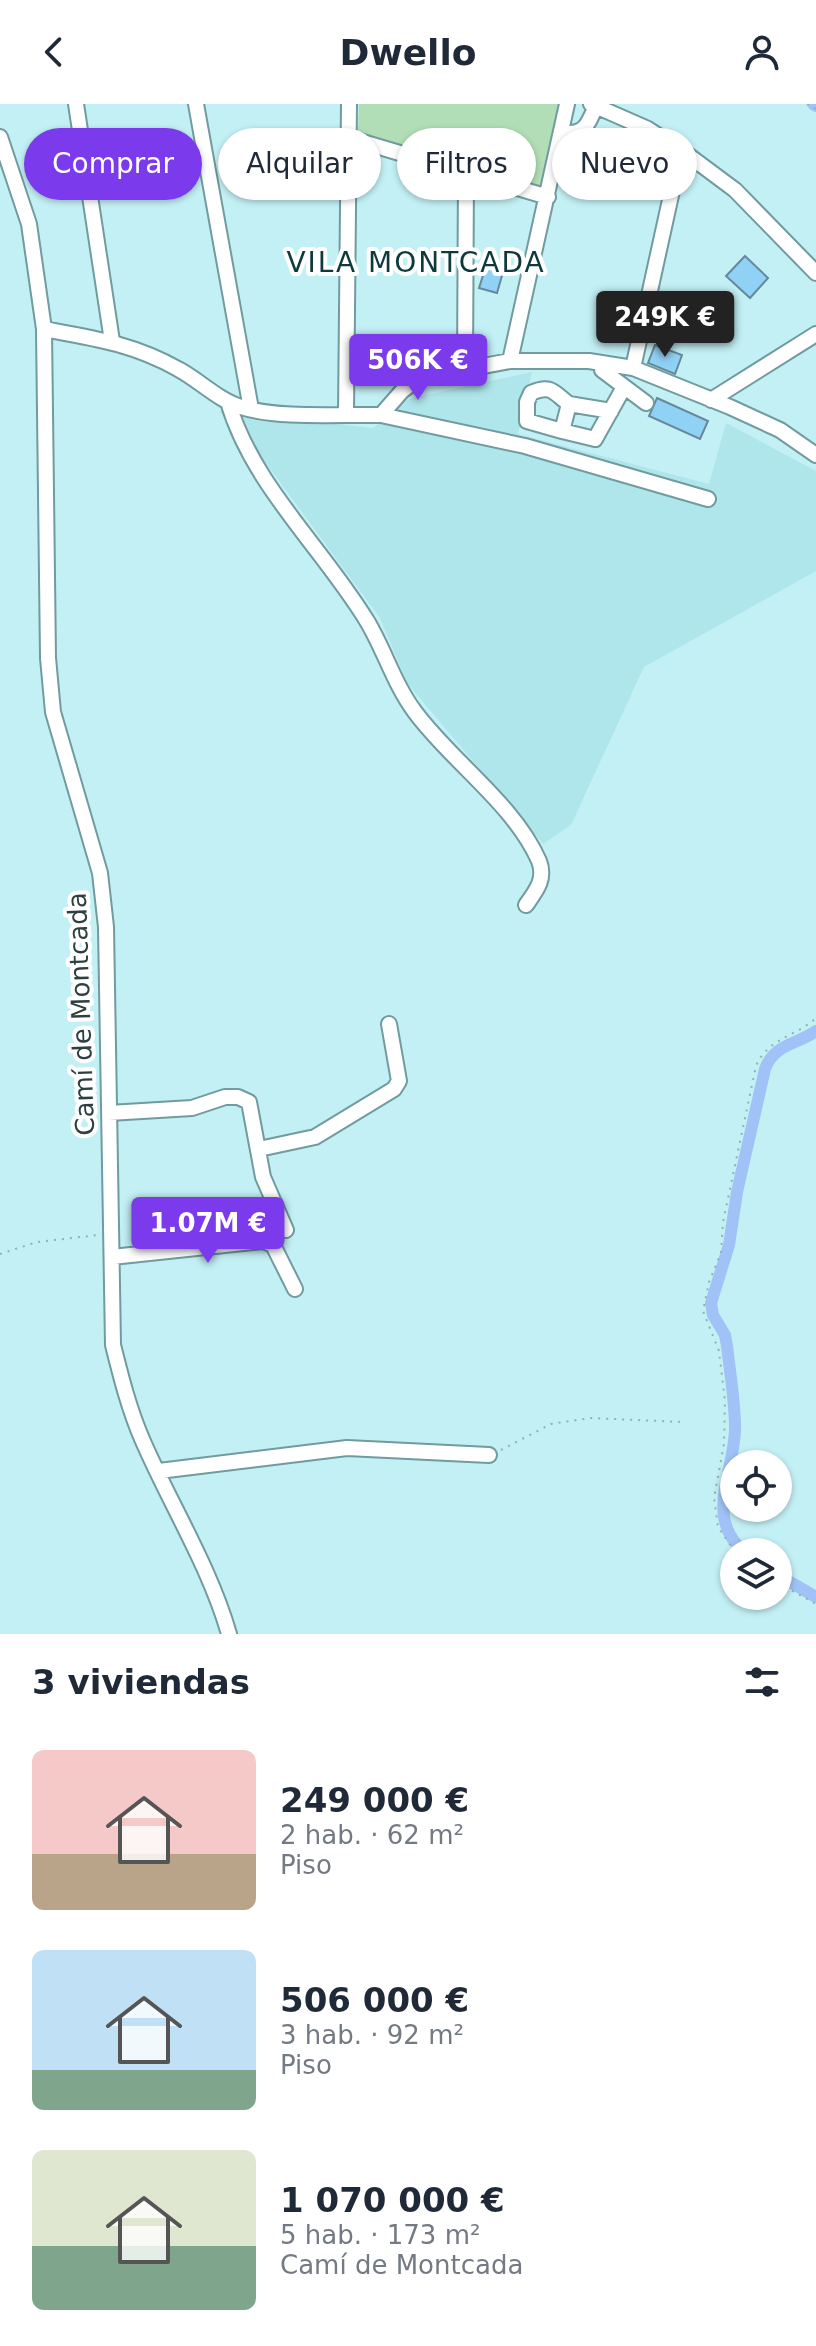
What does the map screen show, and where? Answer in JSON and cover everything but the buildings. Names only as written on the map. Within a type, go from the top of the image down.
[{"type":"street","points":[[76,104],[112,341]]},
{"type":"street","points":[[196,104],[251,409]]},
{"type":"street","points":[[349,104],[349,128]]},
{"type":"street","points":[[562,128],[567,104]]},
{"type":"street","points":[[584,128],[594,105],[646,128]]},
{"type":"street","name":"Camí de Montcada","points":[[0,137],[29,224],[44,329],[48,658],[53,712],[100,873],[106,927],[113,1345],[123,1388],[142,1439],[204,1569],[229,1634]]},
{"type":"street","points":[[697,162],[735,190],[816,273]]},
{"type":"street","points":[[510,361],[552,177]]},
{"type":"street","points":[[536,193],[548,197]]},
{"type":"street","points":[[346,414],[348,200]]},
{"type":"street","points":[[465,369],[466,200]]},
{"type":"street","points":[[633,368],[670,200]]},
{"type":"street","points":[[44,329],[112,341],[150,354],[180,369],[228,402],[251,409],[381,415],[525,446],[708,499]]},
{"type":"street","points":[[711,400],[816,334]]},
{"type":"street","points":[[381,415],[402,391],[419,378],[510,361],[602,363],[633,368],[711,400],[780,430],[816,455]]},
{"type":"street","points":[[602,363],[602,370],[646,403]]},
{"type":"street","points":[[611,411],[569,404],[553,390],[543,388],[531,393],[527,402],[527,421],[595,439],[611,411],[624,387]]},
{"type":"street","points":[[228,402],[238,433],[264,479],[368,622],[397,684],[416,714],[521,829],[540,863],[542,876],[539,887],[526,905]]},
{"type":"street","points":[[562,431],[569,404]]},
{"type":"street","points":[[259,1149],[315,1137],[394,1089],[399,1081],[389,1024]]},
{"type":"street","points":[[109,1113],[192,1108],[225,1097],[238,1097],[249,1102],[263,1177],[286,1230]]},
{"type":"street","points":[[112,1257],[263,1241],[273,1245],[295,1289]]},
{"type":"street","points":[[159,1471],[347,1448],[489,1455]]},
{"type":"path","points":[[807,104],[816,109]]},
{"type":"path","points":[[725,1538],[718,1527],[714,1498],[724,1444],[725,1401],[719,1351],[703,1311],[709,1282],[721,1253],[725,1208],[756,1066],[762,1053],[778,1039],[802,1030],[816,1018]]},
{"type":"path","points":[[0,1254],[37,1242],[111,1234]]},
{"type":"path","points":[[489,1455],[551,1424],[590,1418],[683,1422]]},
{"type":"path","points":[[792,1591],[816,1604]]},
{"type":"shaded area","points":[[532,372],[518,434],[709,484],[726,423],[816,471],[816,571],[644,667],[571,825],[543,844],[407,683],[380,618],[262,458],[219,411],[373,428],[408,399]]},
{"type":"green space","points":[[359,104],[559,104],[540,187],[536,186],[536,128],[397,128],[397,143],[381,138],[381,128],[358,128]]},
{"type":"waterway","points":[[732,1538],[723,1510],[734,1444],[734,1408],[725,1335],[713,1315],[711,1303],[729,1245],[737,1192],[765,1069],[774,1054],[816,1031]]},
{"type":"waterway","points":[[792,1583],[816,1597]]},
{"type":"district","name":"VILA MONTCADA","points":[[416,262]]}]
